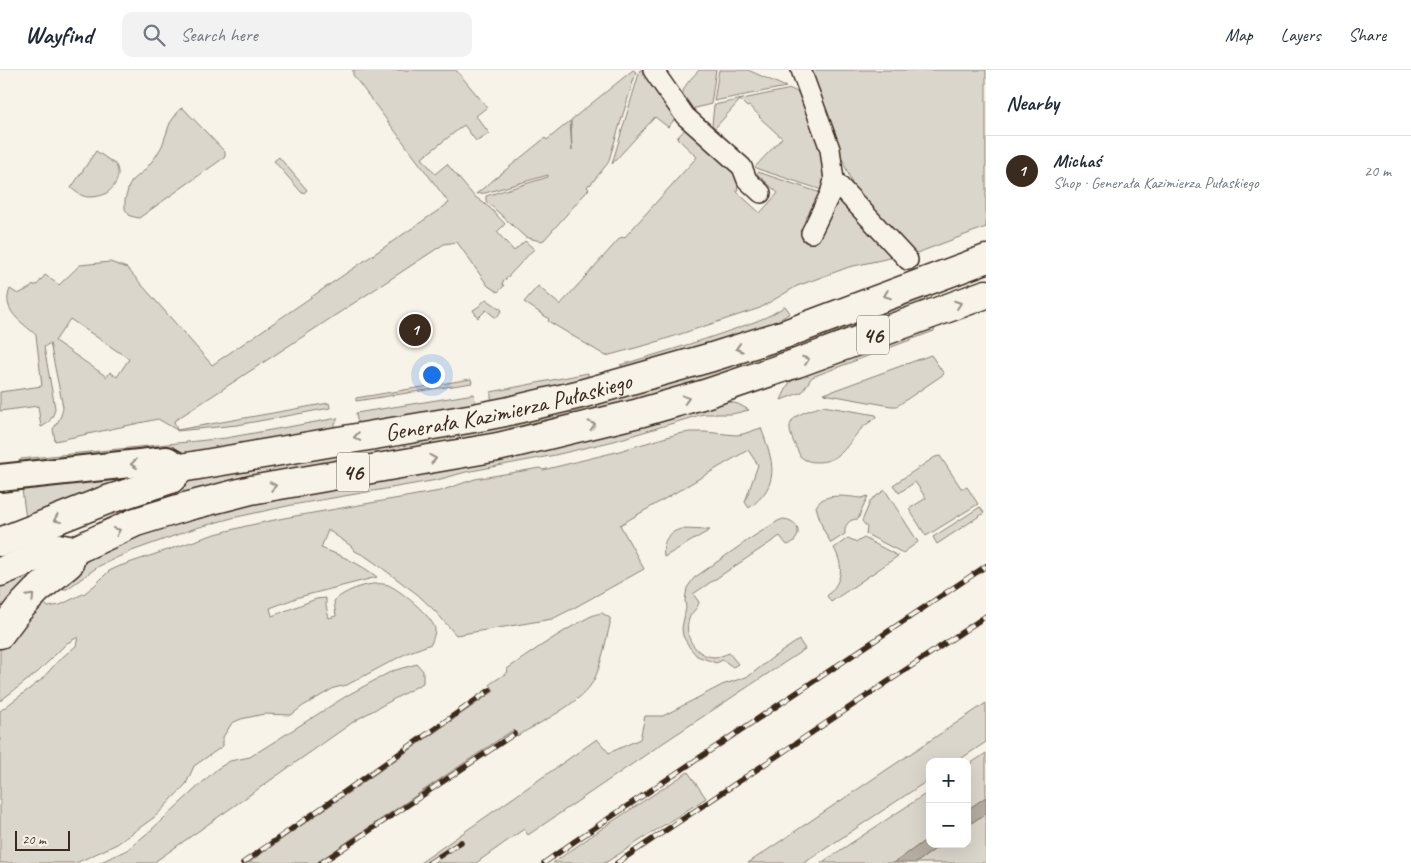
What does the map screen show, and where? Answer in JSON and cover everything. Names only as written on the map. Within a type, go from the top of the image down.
[{"type":"main road","name":"Generała Kazimierza Pułaskiego","points":[[0,542],[104,501],[171,479],[181,468],[474,418],[581,394],[785,334],[986,259]]},
{"type":"main road","name":"Generała Kazimierza Pułaskiego","points":[[0,572],[58,548],[73,551],[136,522],[251,490],[498,447],[639,413],[705,394],[797,363],[986,294]]},
{"type":"main road","points":[[0,478],[167,460],[181,468]]},
{"type":"main road","points":[[0,634],[36,591],[69,564],[73,551]]},
{"type":"street","points":[[653,70],[685,116],[742,167],[747,180],[761,193]]},
{"type":"street","points":[[801,70],[830,148],[834,180],[830,194],[811,233]]},
{"type":"street","points":[[834,180],[908,260]]},
{"type":"shaded area","points":[[353,70],[456,70],[487,107],[476,116],[489,133],[476,141],[464,125],[422,158],[435,174],[447,164],[473,195],[490,208],[505,224],[497,232],[514,251],[525,241],[534,249],[502,283],[504,286],[498,292],[488,286],[457,242],[444,244],[174,421],[177,430],[158,419],[55,441],[53,429],[62,413],[63,407],[50,343],[44,347],[55,408],[51,419],[41,427],[38,406],[0,411],[0,392],[42,386],[36,335],[19,321],[11,310],[8,304],[10,289],[18,294],[33,285],[37,285],[45,275],[59,285],[80,265],[110,262],[127,268],[212,365],[449,203],[353,75]],"holes":[[[70,319],[129,359],[117,377],[110,372],[107,377],[55,341]]]},
{"type":"shaded area","points":[[633,70],[636,72],[608,163],[589,184],[587,187],[589,189],[544,240],[540,241],[525,237],[486,201],[486,196],[548,177],[548,175],[476,194],[545,138],[547,140],[570,121],[572,151],[571,120]]},
{"type":"shaded area","points":[[640,70],[668,101],[676,118],[668,127],[655,117],[612,164]]},
{"type":"shaded area","points":[[699,70],[716,70],[711,104],[692,109],[683,99],[683,94],[687,84]]},
{"type":"shaded area","points":[[719,70],[748,70],[786,87],[714,101]]},
{"type":"shaded area","points":[[807,70],[986,70],[986,227],[917,253],[914,252],[857,196]]},
{"type":"shaded area","points":[[791,89],[803,95],[820,141],[824,165],[822,190],[755,167],[782,138],[749,106],[747,107],[740,100],[715,128],[712,125],[714,105]]},
{"type":"shaded area","points":[[183,108],[225,152],[225,157],[139,218],[130,216],[125,209],[125,200],[129,186],[156,156],[162,146],[170,123],[180,109]]},
{"type":"shaded area","points":[[688,126],[737,168],[737,192],[760,213],[778,193],[757,174],[758,172],[821,193],[835,202],[840,199],[899,256],[849,267],[797,286],[760,308],[650,344],[606,356],[548,321],[549,319],[524,302],[538,286],[560,305],[621,237],[624,238],[697,157],[677,138]]},
{"type":"shaded area","points":[[96,151],[115,164],[118,175],[111,189],[106,193],[86,197],[71,188]]},
{"type":"shaded area","points":[[279,157],[307,190],[304,193],[274,161]]},
{"type":"shaded area","points":[[925,292],[929,304],[788,352],[881,315],[913,296]]},
{"type":"shaded area","points":[[486,299],[502,310],[496,318],[486,310],[478,318],[473,310]]},
{"type":"shaded area","points":[[785,306],[790,313],[768,327],[626,368],[620,365],[746,325],[766,317]]},
{"type":"shaded area","points":[[937,323],[934,331],[812,377],[802,392],[781,400],[788,385],[794,378]]},
{"type":"shaded area","points":[[760,354],[758,361],[753,366],[637,404],[125,516],[121,502],[188,481]]},
{"type":"shaded area","points":[[931,355],[944,374],[897,406],[824,394]]},
{"type":"shaded area","points":[[588,373],[586,380],[494,403],[491,398],[491,392]]},
{"type":"shaded area","points":[[471,379],[472,383],[356,401],[356,398]]},
{"type":"shaded area","points":[[474,394],[475,402],[471,407],[360,424],[357,420],[356,413]]},
{"type":"shaded area","points":[[726,401],[738,404],[749,410],[732,414],[703,414],[614,441],[555,455],[466,472],[437,480],[292,505],[232,518],[196,528],[129,552],[99,566],[67,589],[59,589],[64,577],[96,555],[134,538],[208,512]]},
{"type":"shaded area","points":[[329,403],[330,408],[237,425],[177,431]]},
{"type":"shaded area","points":[[823,406],[876,415],[877,417],[861,429],[848,446],[833,459],[818,462],[808,461],[800,456],[792,437],[790,425],[797,416]]},
{"type":"shaded area","points":[[338,418],[333,428],[329,431],[232,449],[19,470],[19,461],[21,459],[226,438]]},
{"type":"shaded area","points":[[761,428],[769,451],[772,471],[766,490],[759,499],[749,508],[745,502],[758,465],[748,450],[620,525],[644,569],[552,619],[456,635],[417,594],[328,530],[321,548],[350,560],[377,577],[299,597],[270,608],[272,616],[316,599],[326,598],[329,618],[336,616],[334,601],[345,593],[367,585],[388,585],[415,604],[433,624],[435,629],[431,644],[407,653],[347,685],[334,688],[291,715],[264,714],[232,723],[223,737],[223,746],[194,766],[186,784],[156,816],[117,844],[76,863],[0,863],[0,711],[41,680],[59,660],[76,646],[78,637],[67,643],[38,672],[0,701],[0,644],[42,602],[48,607],[60,605],[85,593],[109,571],[120,566],[212,535],[246,526],[440,491],[475,479],[540,468],[543,470],[616,452],[677,434],[705,432],[736,435]]},
{"type":"shaded area","points":[[940,456],[961,488],[967,487],[978,504],[926,536],[909,509],[926,498],[915,482],[899,493],[893,485],[935,457]]},
{"type":"shaded area","points":[[169,467],[26,519],[21,482]]},
{"type":"shaded area","points":[[885,490],[918,542],[903,553],[866,534],[867,527],[862,521],[871,500]]},
{"type":"shaded area","points":[[836,496],[862,498],[868,496],[858,519],[850,521],[846,525],[845,534],[831,543],[823,529],[816,507],[819,502]]},
{"type":"shaded area","points":[[980,507],[984,513],[937,544],[933,537]]},
{"type":"shaded area","points":[[783,519],[793,522],[798,530],[798,534],[793,542],[788,545],[780,536],[693,594],[699,602],[690,617],[688,626],[692,644],[708,656],[718,657],[729,653],[738,664],[733,667],[723,660],[716,663],[697,656],[683,636],[682,628],[687,588],[694,578],[751,538]]},
{"type":"shaded area","points":[[681,529],[710,530],[664,557],[666,539],[672,533]]},
{"type":"shaded area","points":[[848,538],[857,542],[864,538],[898,556],[831,602],[827,596],[839,579],[840,573],[839,561],[834,548]]},
{"type":"shaded area","points":[[26,569],[33,585],[0,624],[0,580]]},
{"type":"shaded area","points":[[602,613],[610,618],[603,653],[594,680],[580,697],[548,719],[517,736],[513,730],[316,863],[248,863],[494,691],[490,684],[508,672],[507,669],[564,631],[591,616]]},
{"type":"shaded area","points":[[799,640],[805,649],[528,835],[524,829],[476,863],[420,863],[597,739],[609,753],[640,739],[645,716],[663,716],[722,685],[749,676]]},
{"type":"shaded area","points":[[417,664],[423,671],[423,683],[356,720],[153,863],[99,863],[127,850],[217,769],[230,761],[250,757],[348,695],[392,671]]},
{"type":"shaded area","points":[[986,703],[986,742],[962,758],[926,758],[926,782],[804,863],[748,863]]},
{"type":"shaded area","points":[[986,753],[986,797],[971,807],[971,803],[971,763]]},
{"type":"shaded area","points":[[688,772],[706,798],[605,863],[553,863],[607,825]]},
{"type":"shaded area","points":[[926,794],[926,840],[894,863],[821,863]]},
{"type":"shaded area","points":[[986,797],[986,813],[971,823],[971,807]]},
{"type":"shaded area","points":[[986,813],[986,863],[916,863],[937,848],[971,848],[971,823]]},
{"type":"shaded area","points":[[926,840],[926,848],[937,848],[916,863],[894,863]]},
{"type":"railway","points":[[544,863],[986,566]]},
{"type":"railway","points":[[617,863],[986,616]]},
{"type":"railway","points":[[243,863],[490,690]]},
{"type":"railway","points":[[321,863],[514,734]]},
{"type":"railway","points":[[429,863],[461,842]]},
{"type":"place","name":"Michaś","points":[[415,330]]}]
